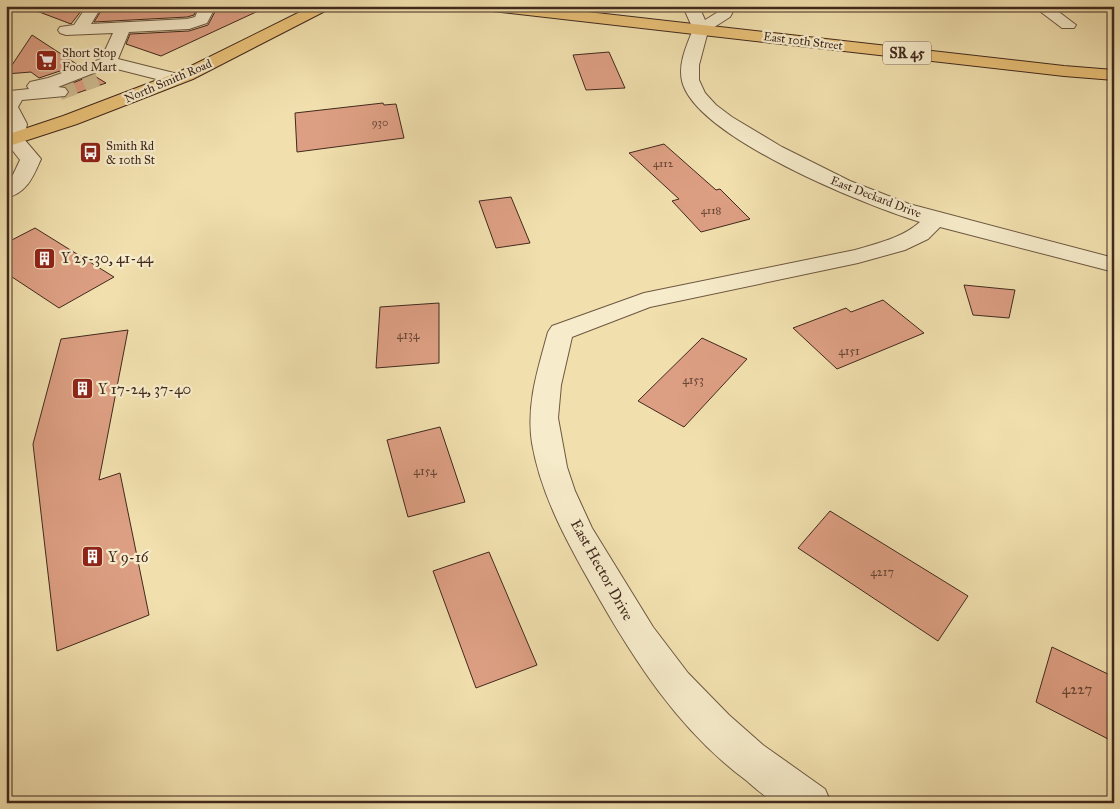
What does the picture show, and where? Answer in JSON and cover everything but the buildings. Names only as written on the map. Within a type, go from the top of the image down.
[{"type":"main road","name":"North Smith Road","points":[[10,140],[70,120],[176,79],[324,6]]},
{"type":"main road","name":"East 10th Street","points":[[492,6],[1064,71],[1114,74]]},
{"type":"street","points":[[95,6],[72,30],[127,21],[165,19],[189,24],[201,20],[208,6]]},
{"type":"street","points":[[695,6],[693,11],[701,29],[725,14],[728,6]]},
{"type":"street","points":[[1040,6],[1068,25]]},
{"type":"street","points":[[97,78],[115,64],[127,21]]},
{"type":"street","name":"East Deckard Drive","points":[[701,29],[690,68],[690,77],[697,96],[709,108],[735,127],[776,153],[857,193],[936,219],[1114,266]]},
{"type":"street","points":[[6,192],[20,182],[31,160],[10,140],[18,124],[9,107],[21,88],[52,83],[115,64],[176,79]]},
{"type":"street","points":[[16,95],[59,92]]},
{"type":"street","name":"East Hector Drive","points":[[811,803],[750,758],[683,694],[638,634],[586,548],[567,507],[553,470],[547,443],[544,417],[546,396],[561,332],[653,299],[858,256],[897,245],[920,234],[936,219]]},
{"type":"tunnel","points":[[59,92],[97,78]]},
{"type":"place","name":"Short Stop Food Mart","points":[[46,60]]},
{"type":"place","name":"Smith Rd & 10th St","points":[[90,153]]},
{"type":"place","name":"Y 25-30, 41-44","points":[[45,258]]},
{"type":"place","name":"Y 17-24, 37-40","points":[[82,389]]},
{"type":"place","name":"Y 9-16","points":[[92,557]]}]
